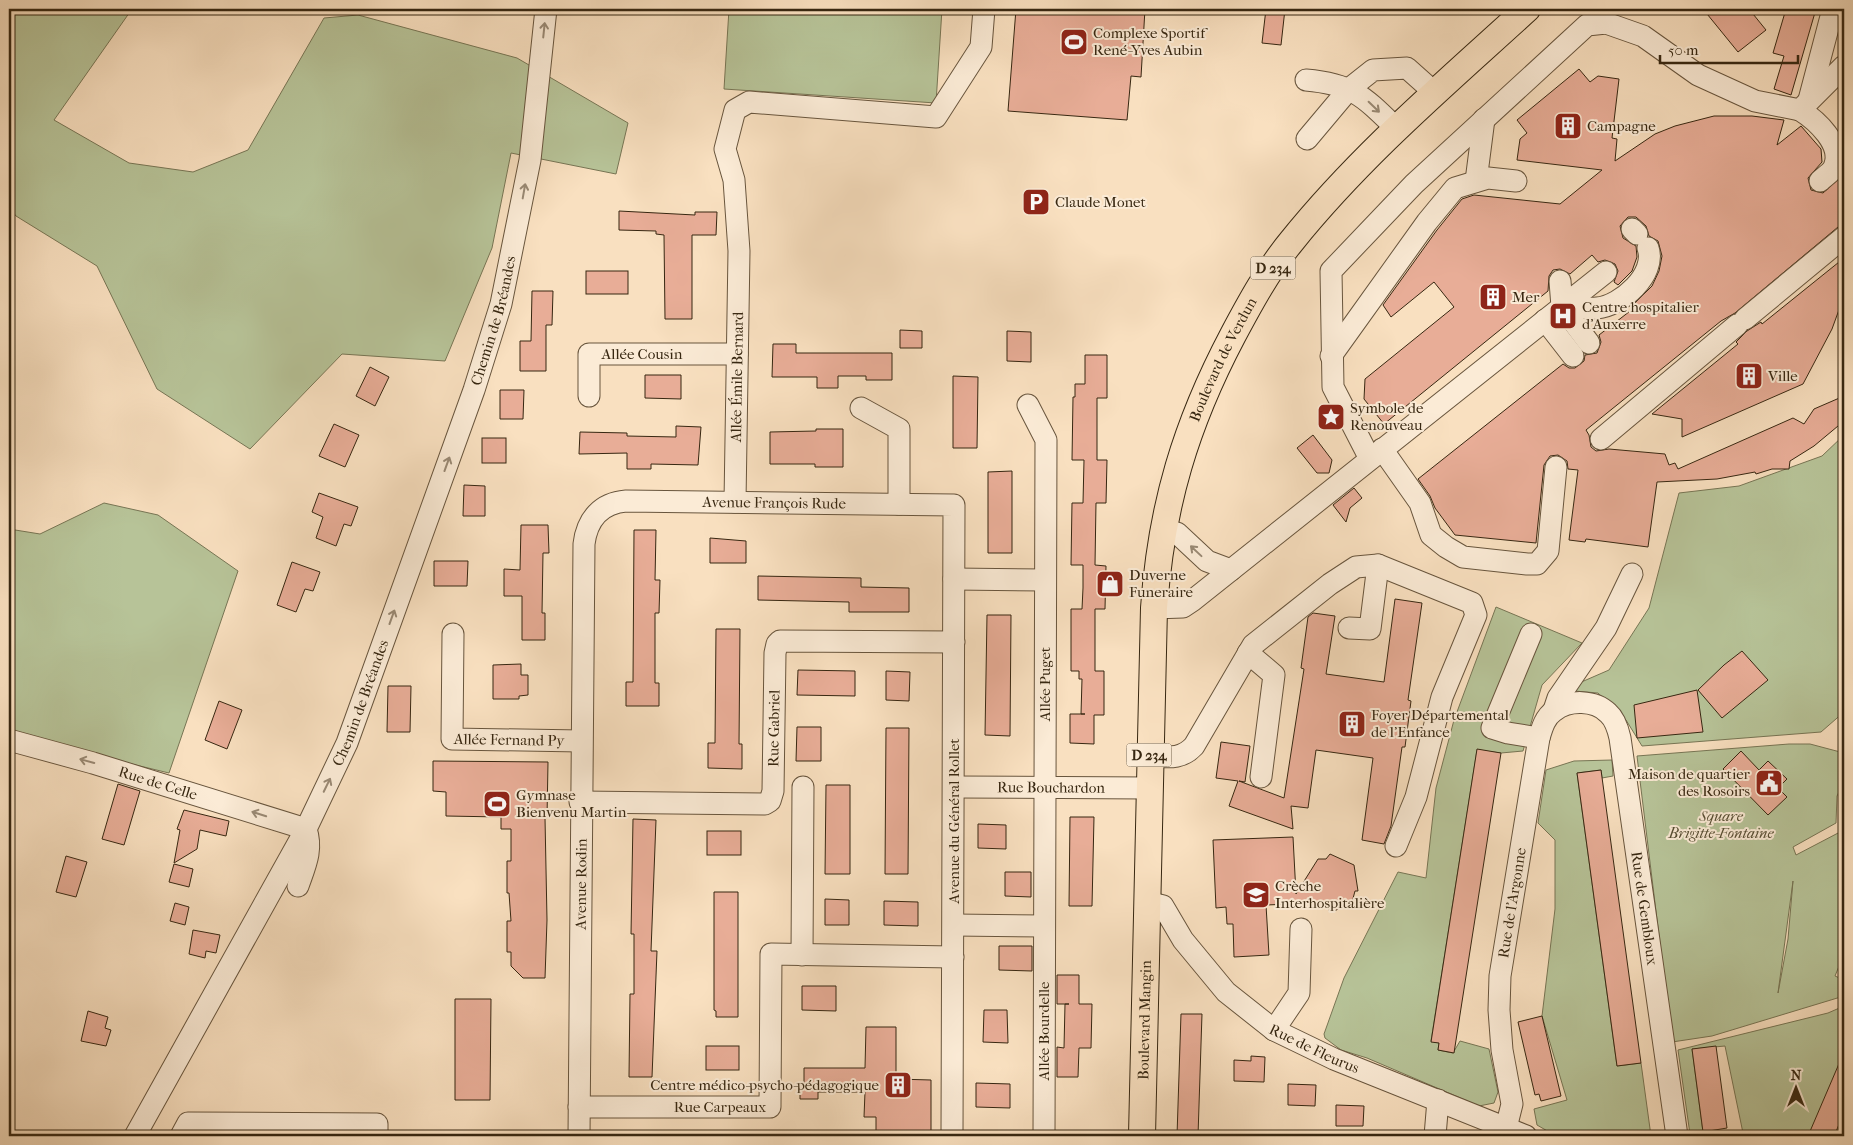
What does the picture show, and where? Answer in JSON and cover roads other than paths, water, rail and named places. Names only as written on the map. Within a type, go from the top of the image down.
[{"type":"main road","name":"Boulevard de Verdun","points":[[1154,608],[1162,530],[1181,456],[1199,404],[1252,299],[1290,242],[1370,155],[1527,9]]},
{"type":"main road","name":"D 234","points":[[1147,902],[1154,608]]},
{"type":"main road","name":"Boulevard Mangin","points":[[1142,1136],[1147,902]]},
{"type":"street","name":"Chemin de Bréandes","points":[[135,1136],[306,829],[347,743],[474,390],[501,304],[530,160],[546,9]]},
{"type":"street","name":"Allée Émile Bernard","points":[[734,502],[739,251],[734,180],[725,150],[735,110],[749,102],[936,117],[981,47],[984,9]]},
{"type":"street","points":[[1804,105],[1833,9]]},
{"type":"street","points":[[1556,467],[1548,551],[1537,564],[1463,557],[1431,535],[1420,503],[1376,454],[1333,387],[1331,271],[1414,184],[1587,25],[1606,23],[1643,36],[1698,75],[1755,101],[1804,105],[1844,66]]},
{"type":"street","points":[[1307,139],[1349,89],[1373,70],[1407,68],[1435,93]]},
{"type":"street","points":[[1306,80],[1332,82],[1349,89],[1369,102],[1397,129]]},
{"type":"street","points":[[1804,105],[1834,146],[1836,161],[1834,169],[1820,180]]},
{"type":"street","points":[[1476,180],[1484,119]]},
{"type":"street","points":[[1331,356],[1420,240],[1454,188],[1488,178],[1516,181]]},
{"type":"street","points":[[1562,307],[1598,308],[1618,302],[1635,285],[1645,271],[1650,259],[1639,237]]},
{"type":"street","points":[[1601,439],[1844,237]]},
{"type":"street","points":[[1154,608],[1183,607],[1606,272]]},
{"type":"street","points":[[1545,320],[1581,350],[1562,307],[1560,281]]},
{"type":"street","name":"Allée Cousin","points":[[589,396],[589,354],[737,354]]},
{"type":"street","name":"Allée Puget","points":[[1028,405],[1046,440],[1045,788]]},
{"type":"street","points":[[860,408],[899,429],[899,504]]},
{"type":"street","name":"Avenue François Rude","points":[[596,513],[605,506],[621,502],[954,505]]},
{"type":"street","name":"Avenue du Général Rollet","points":[[952,1136],[955,787],[954,505]]},
{"type":"street","name":"Avenue Rodin","points":[[579,1136],[580,802],[584,544],[585,532],[596,513]]},
{"type":"street","points":[[1162,530],[1177,533],[1207,561],[1231,570]]},
{"type":"street","points":[[1349,628],[1370,630],[1378,565]]},
{"type":"street","points":[[1149,756],[1178,757],[1188,753],[1194,746],[1253,645],[1330,584],[1356,567],[1378,565],[1472,603],[1476,614],[1442,697],[1416,797],[1396,846]]},
{"type":"street","name":"Rue de l'Argonne","points":[[1506,1128],[1512,1104],[1502,1050],[1499,1010],[1500,976],[1539,738],[1545,721],[1554,710],[1558,698],[1606,628],[1632,574]]},
{"type":"street","points":[[954,580],[1045,580]]},
{"type":"street","name":"Allée Fernand Py","points":[[453,634],[452,739],[581,741]]},
{"type":"street","points":[[1531,634],[1492,728],[1508,733],[1539,738]]},
{"type":"street","name":"Rue Gabriel","points":[[580,802],[765,804],[770,801],[773,792],[775,653],[777,644],[785,640],[954,642]]},
{"type":"street","points":[[1248,653],[1274,675],[1261,778]]},
{"type":"street","name":"Rue de Gembloux","points":[[1554,710],[1567,704],[1580,702],[1596,705],[1609,713],[1620,738],[1677,1136]]},
{"type":"street","name":"Rue de Celle","points":[[9,740],[93,762],[306,829]]},
{"type":"street","points":[[802,955],[803,787]]},
{"type":"street","name":"Rue Bouchardon","points":[[955,787],[1149,788]]},
{"type":"street","name":"Allée Bourdelle","points":[[1044,1136],[1045,788]]},
{"type":"street","points":[[298,886],[308,857],[310,842],[306,829]]},
{"type":"street","name":"Rue de Fleurus","points":[[1147,902],[1162,906],[1184,940],[1226,992],[1274,1030],[1334,1060],[1526,1136]]},
{"type":"street","points":[[954,924],[1044,926]]},
{"type":"street","points":[[1274,1030],[1299,993],[1301,929]]},
{"type":"street","name":"Rue Carpeaux","points":[[579,1107],[770,1107],[772,954],[954,957]]},
{"type":"street","points":[[1435,1136],[1438,1100]]},
{"type":"street","points":[[181,1136],[188,1123],[378,1124],[377,1136]]},
{"type":"place","name":"Complexe Sportif René-Yves Aubin","points":[[1074,42]]},
{"type":"place","name":"Campagne","points":[[1568,126]]},
{"type":"place","name":"Claude Monet","points":[[1036,202]]},
{"type":"place","name":"Mer","points":[[1493,297]]},
{"type":"place","name":"Centre hospitalier d’Auxerre","points":[[1563,316]]},
{"type":"place","name":"Ville","points":[[1749,376]]},
{"type":"place","name":"Symbole de Renouveau","points":[[1331,417]]},
{"type":"place","name":"Duverne Funeraire","points":[[1110,584]]},
{"type":"place","name":"Foyer Départemental de l'Enfance","points":[[1352,724]]},
{"type":"place","name":"Maison de quartier des Rosoirs","points":[[1769,783]]},
{"type":"place","name":"Gymnase Bienvenu Martin","points":[[497,804]]},
{"type":"place","name":"Crèche Interhospitalière","points":[[1256,895]]},
{"type":"place","name":"Centre médico-psycho-pédagogique","points":[[898,1085]]},
{"type":"park label","name":"Square Brigitte-Fontaine","points":[[1721,824]]}]
